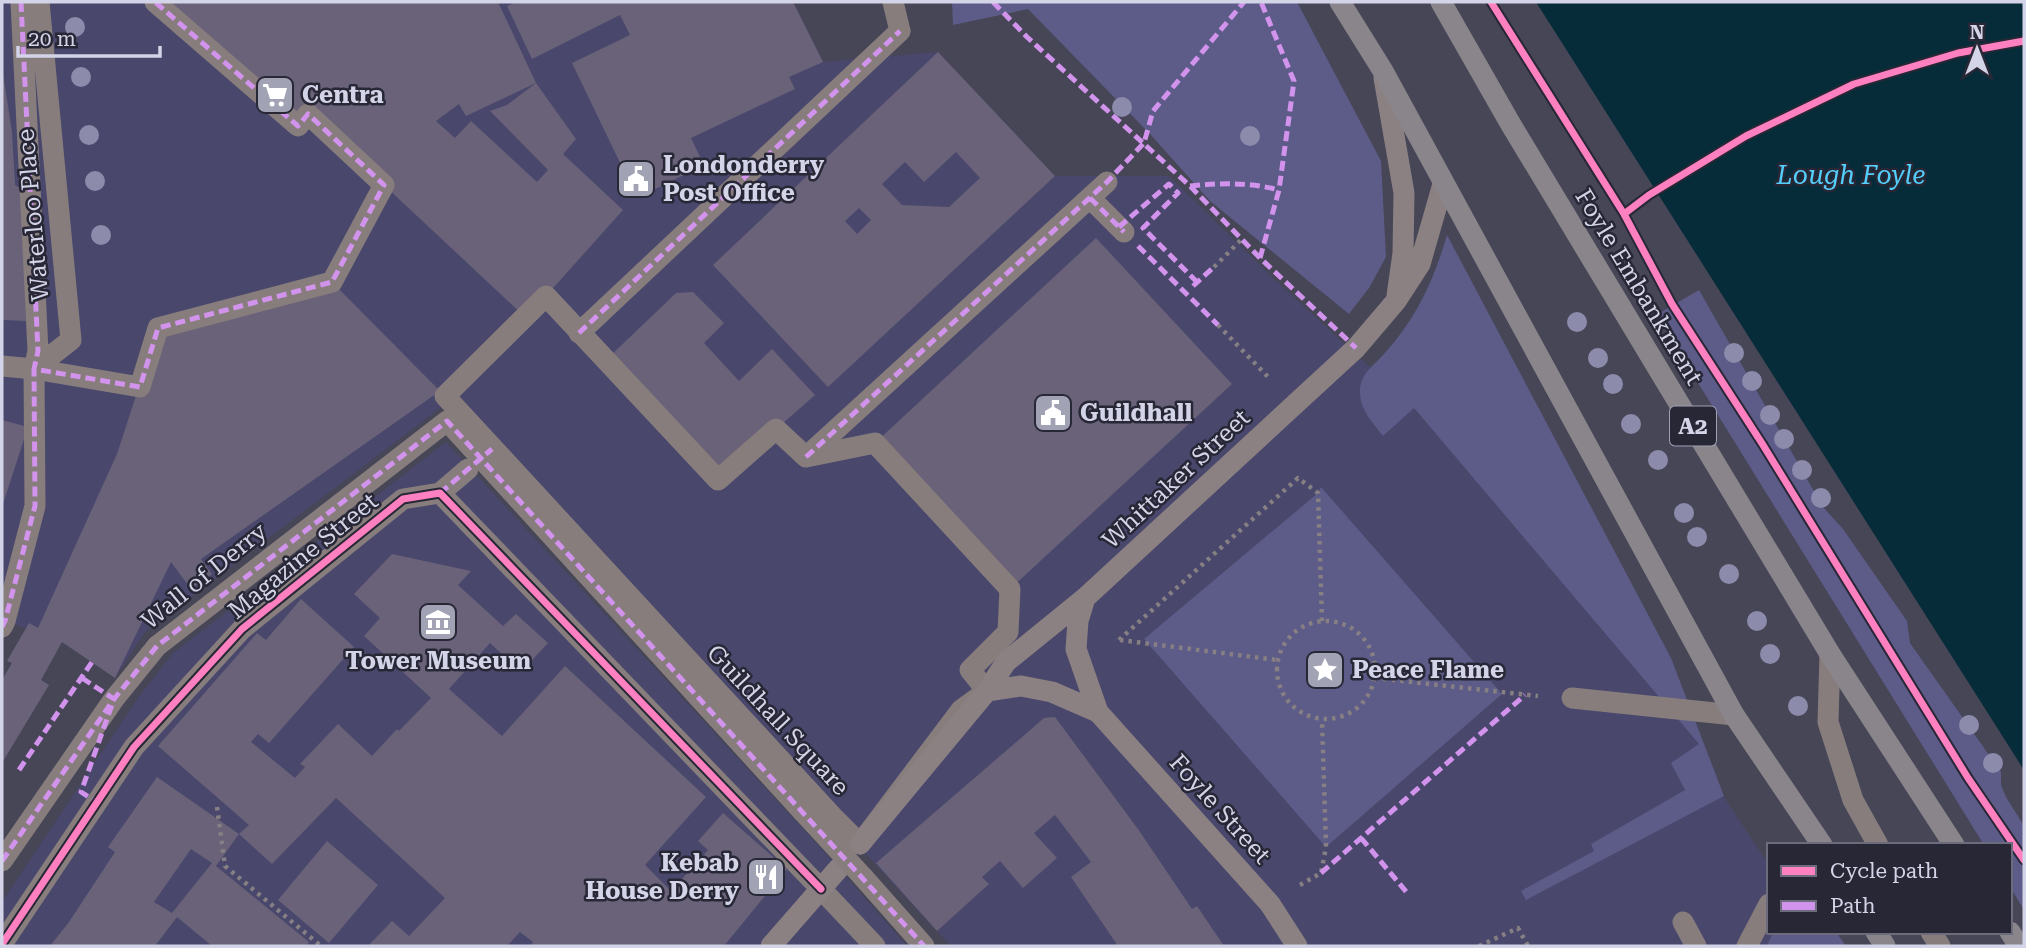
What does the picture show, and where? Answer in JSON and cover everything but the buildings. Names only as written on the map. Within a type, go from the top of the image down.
[{"type":"highway","points":[[1340,2],[1383,71],[1734,715],[1821,843]]},
{"type":"highway","name":"Foyle Embankment","points":[[1441,2],[1510,123],[1830,654],[1953,843]]},
{"type":"main road","points":[[1383,71],[1405,193],[1403,253],[1396,301]]},
{"type":"main road","name":"Whittaker Street","points":[[860,844],[987,691],[1006,662],[1085,598],[1356,348],[1396,301],[1420,264],[1443,184]]},
{"type":"main road","name":"Foyle Street","points":[[1085,598],[1078,621],[1076,649],[1098,712],[1270,904],[1297,946]]},
{"type":"main road","name":"Foyle Street","points":[[987,691],[1021,686],[1052,692],[1098,712]]},
{"type":"main road","points":[[771,946],[839,868]]},
{"type":"street","name":"Waterloo Place","points":[[2,627],[35,506],[34,369],[38,351],[22,2]]},
{"type":"street","name":"Waterloo Place","points":[[34,369],[71,340],[39,2]]},
{"type":"street","points":[[2,366],[140,387],[158,328],[332,282],[384,185],[308,114],[298,126],[155,2]]},
{"type":"street","points":[[579,333],[900,31],[893,2]]},
{"type":"street","points":[[806,457],[1107,182]]},
{"type":"street","points":[[1090,198],[1124,232]]},
{"type":"street","name":"Guildhall Square","points":[[806,457],[776,429],[718,480],[546,296],[445,396],[860,844]]},
{"type":"street","name":"Wall of Derry","points":[[2,861],[114,699],[157,646],[447,421],[924,946]]},
{"type":"street","points":[[806,457],[875,443],[1010,589],[1008,632],[970,670],[987,691]]},
{"type":"street","points":[[468,469],[440,493],[875,946]]},
{"type":"street","name":"Magazine Street","points":[[2,944],[134,747],[242,629],[403,499],[440,493]]},
{"type":"street","points":[[1830,654],[1828,722],[1853,800],[1877,843]]},
{"type":"street","points":[[1572,698],[1734,715]]},
{"type":"street","points":[[1747,946],[1767,908]]},
{"type":"street","points":[[1683,922],[1696,946]]},
{"type":"path","points":[[1214,268],[1242,239]]},
{"type":"path","points":[[1218,325],[1295,405]]},
{"type":"path","points":[[1277,660],[1119,639],[1298,478],[1318,493],[1322,621]]},
{"type":"path","points":[[1322,621],[1337,621],[1363,636],[1375,663],[1371,692],[1363,705],[1337,719],[1308,717],[1296,710],[1286,700],[1276,674],[1277,660],[1289,637],[1310,623],[1322,621]]},
{"type":"path","points":[[1375,678],[1502,694],[1572,698]]},
{"type":"path","points":[[1270,904],[1321,873],[1326,847],[1322,720]]},
{"type":"path","points":[[217,807],[226,866],[321,946]]},
{"type":"path","points":[[1479,946],[1518,928],[1528,946]]},
{"type":"shaded area","points":[[2,2],[793,2],[823,62],[938,52],[1055,176],[1169,176],[1270,275],[1414,408],[1700,744],[1724,797],[1767,862],[1767,934],[1814,934],[1822,946],[951,946],[448,402],[145,632],[115,678],[72,647],[2,619]]},
{"type":"shaded area","points":[[952,2],[1297,2],[1381,161],[1386,257],[1369,288],[1349,314],[1210,201],[1150,134],[1028,9],[953,25]]},
{"type":"shaded area","points":[[1447,235],[1671,658],[1724,796],[1526,900],[1521,891],[1594,851],[1591,844],[1685,790],[1671,763],[1699,744],[1414,408],[1383,436],[1365,411],[1360,394],[1364,376],[1415,313],[1430,283]]},
{"type":"shaded area","points":[[1699,290],[1823,507],[1843,529],[1907,621],[1910,643],[2001,772],[2001,785],[2006,797],[2024,826],[2024,910],[2012,890],[2012,843],[1983,843],[1656,315]]},
{"type":"shaded area","points":[[446,442],[829,857],[907,946],[2,946],[2,902],[138,698],[172,654]]},
{"type":"shaded area","points":[[1321,487],[1502,694],[1326,847],[1144,639],[1318,493]]},
{"type":"shaded area","points":[[1772,934],[1837,934],[1846,946],[1767,946]]},
{"type":"water","name":"Lough Foyle","points":[[1536,2],[2024,2],[2024,770]]},
{"type":"marked path","points":[[21,2],[38,351],[34,369],[140,387],[158,328],[332,282],[384,185],[308,114],[298,126],[155,2]]},
{"type":"marked path","points":[[993,2],[1027,37],[1190,186],[1260,258],[1356,348]]},
{"type":"marked path","points":[[806,457],[1107,182],[1144,143],[1153,111],[1244,2]]},
{"type":"marked path","points":[[1260,258],[1279,190],[1294,81],[1261,2]]},
{"type":"marked path","points":[[579,333],[900,31]]},
{"type":"marked path","points":[[1119,227],[1169,184],[1178,193],[1143,228],[1197,282]]},
{"type":"marked path","points":[[1190,186],[1234,184],[1279,190]]},
{"type":"marked path","points":[[1090,198],[1124,232]]},
{"type":"marked path","points":[[1138,246],[1218,325]]},
{"type":"marked path","points":[[1193,286],[1214,267]]},
{"type":"marked path","points":[[2,627],[35,506],[34,369]]},
{"type":"marked path","points":[[2,861],[114,699],[157,646],[447,421],[924,946]]},
{"type":"marked path","points":[[440,493],[492,449]]},
{"type":"marked path","points":[[19,770],[92,662]]},
{"type":"marked path","points":[[82,678],[114,699],[81,792],[97,802]]},
{"type":"marked path","points":[[1321,873],[1525,695]]},
{"type":"marked path","points":[[1361,838],[1409,895]]},
{"type":"cycle path","points":[[1491,2],[1624,214],[1672,304],[1763,445],[1968,778],[2024,860]]},
{"type":"cycle path","points":[[1624,214],[1649,195],[1746,136],[1854,84],[1958,53],[2024,41]]},
{"type":"cycle path","points":[[2,944],[134,747],[242,629],[403,499],[440,493],[821,889]]},
{"type":"place","name":"Centra","points":[[275,95]]},
{"type":"place","name":"Londonderry Post Office","points":[[636,179]]},
{"type":"place","name":"Guildhall","points":[[1053,413]]},
{"type":"place","name":"Tower Museum","points":[[438,622]]},
{"type":"place","name":"Peace Flame","points":[[1325,670]]},
{"type":"place","name":"Kebab House Derry","points":[[766,877]]}]
